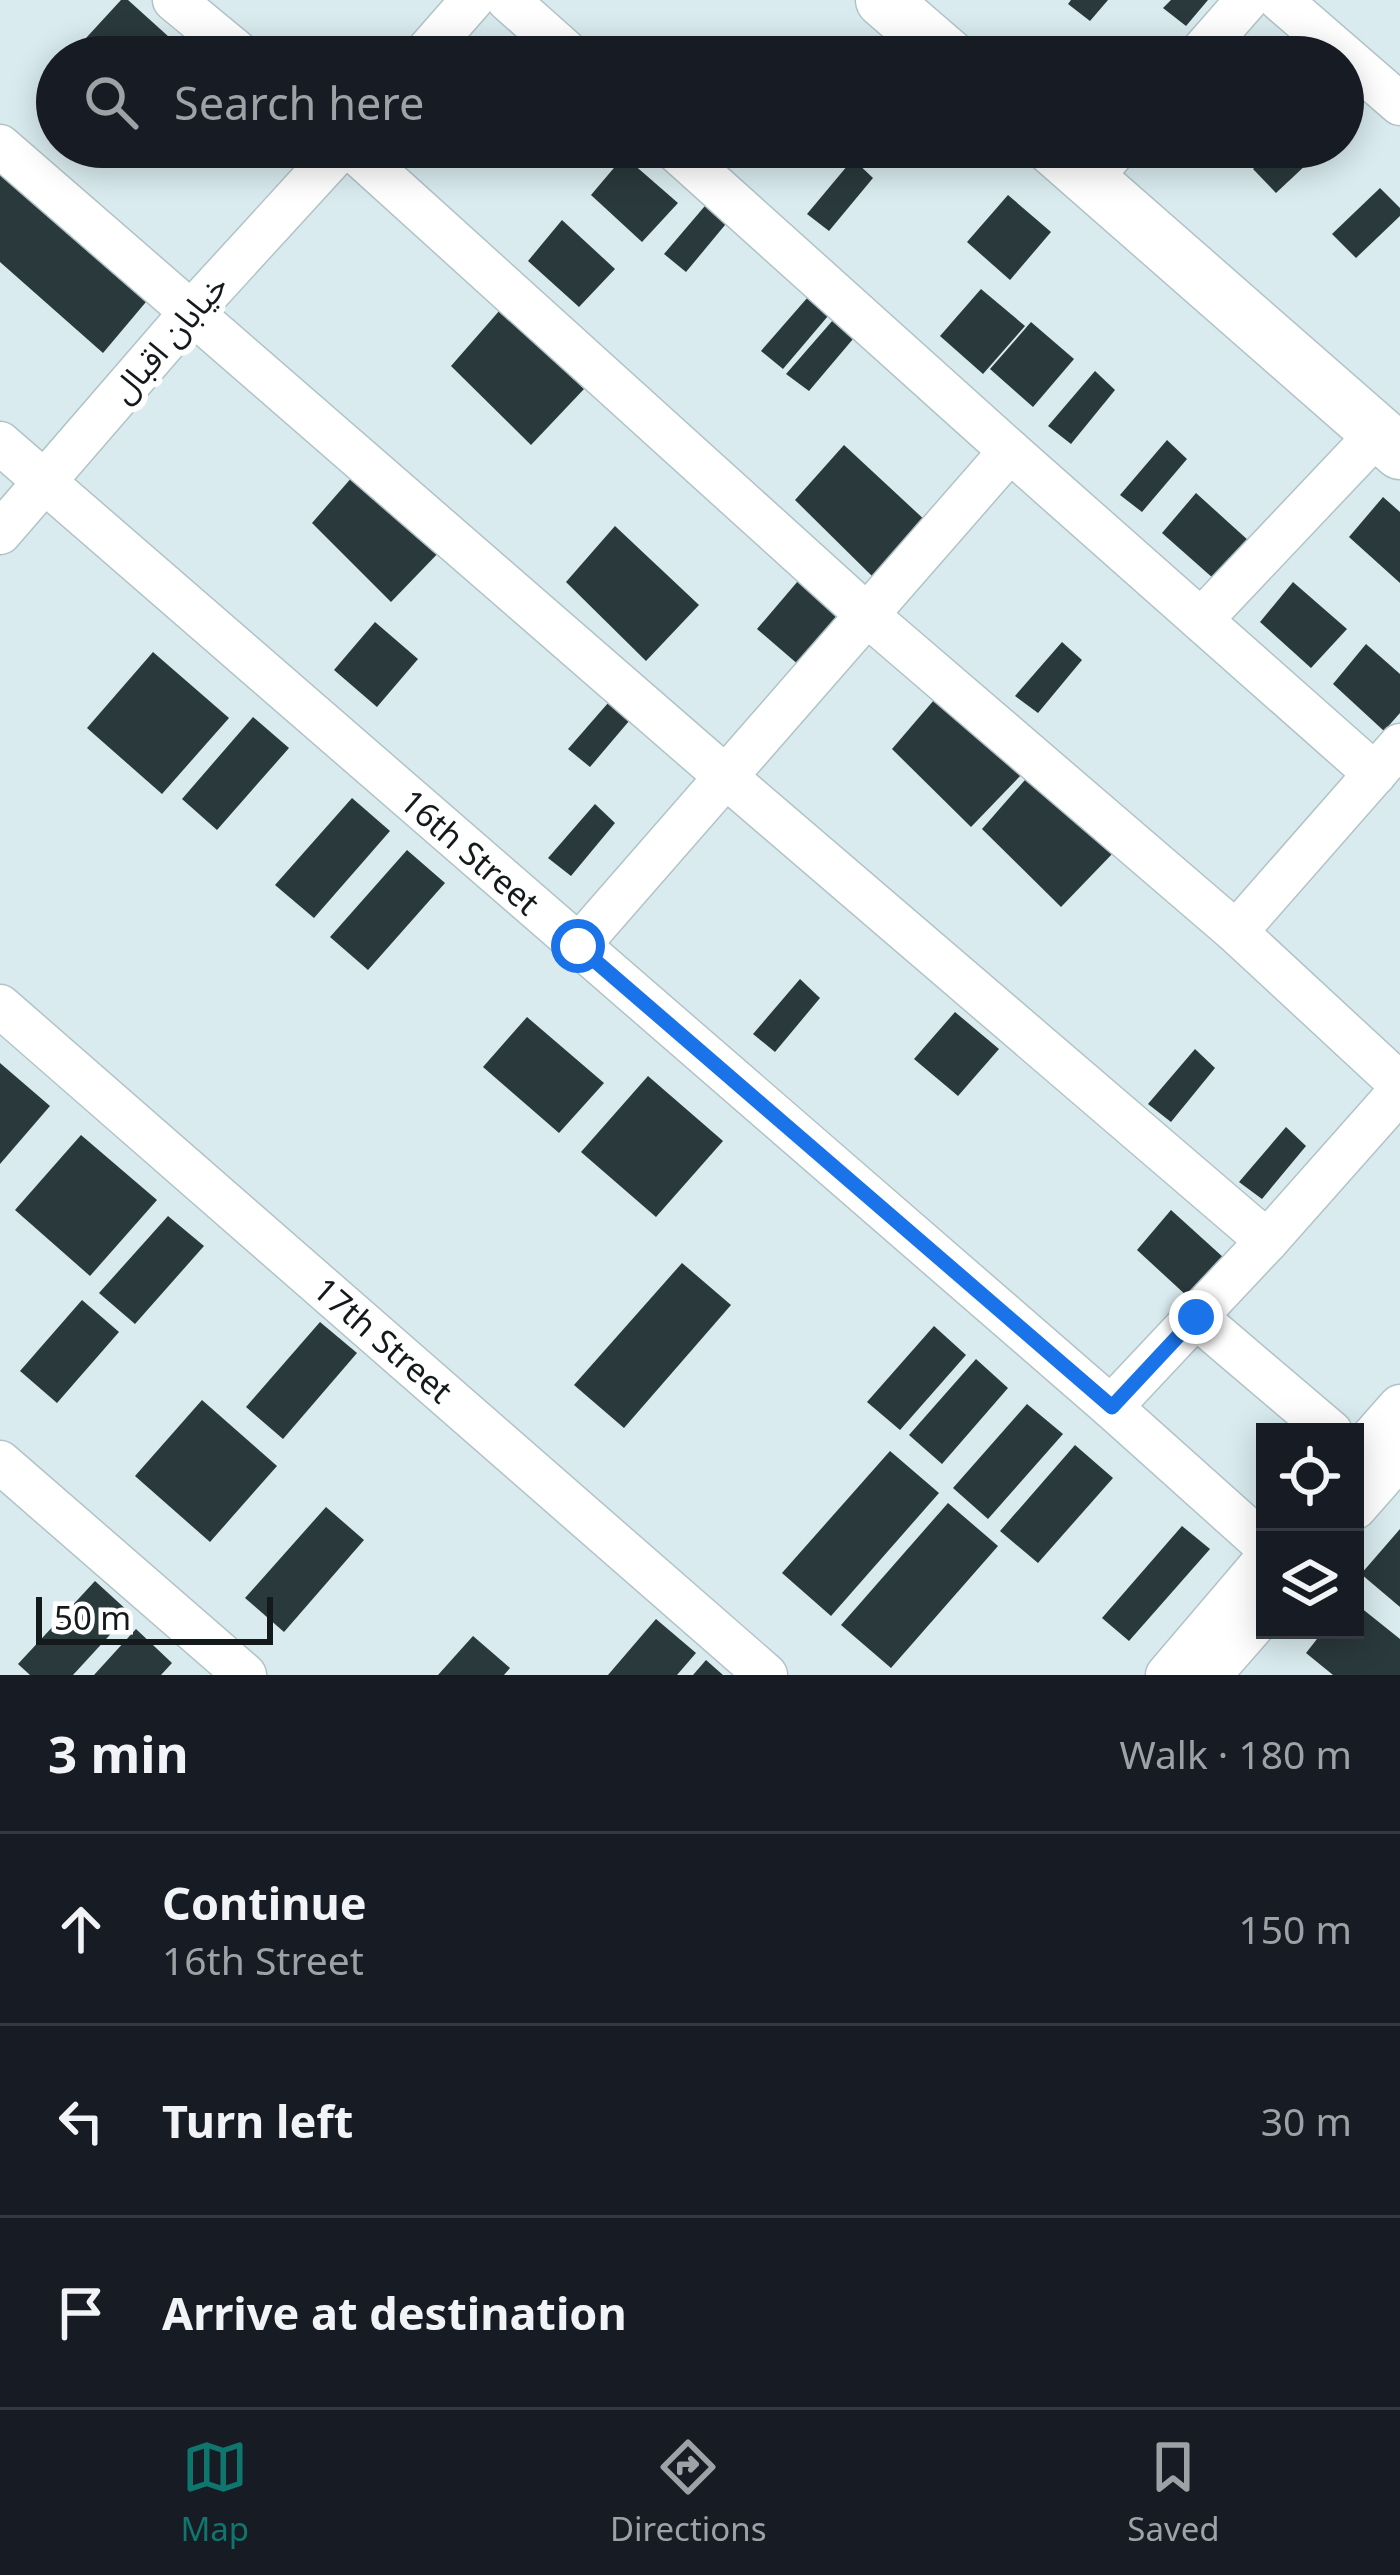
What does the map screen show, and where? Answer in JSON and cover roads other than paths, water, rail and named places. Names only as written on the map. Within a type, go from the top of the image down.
[{"type":"main road","points":[[883,0],[925,36]]},
{"type":"main road","points":[[1097,168],[1389,442]]},
{"type":"street","points":[[174,0],[217,36]]},
{"type":"street","points":[[440,36],[472,0]]},
{"type":"street","points":[[508,0],[548,36]]},
{"type":"street","points":[[1215,36],[1246,0]]},
{"type":"street","points":[[1280,0],[1322,36]]},
{"type":"street","points":[[1364,73],[1400,104]]},
{"type":"street","points":[[0,146],[1267,1241]]},
{"type":"street","name":"خیابان اقبال","points":[[0,533],[191,311],[326,168]]},
{"type":"street","points":[[369,168],[867,615],[1236,932],[1400,1088],[1267,1241],[1112,1407]]},
{"type":"street","points":[[695,168],[1201,620],[1388,759],[1236,932]]},
{"type":"street","points":[[1201,620],[1389,442]]},
{"type":"street","name":"16th Street","points":[[0,443],[1256,1537]]},
{"type":"street","points":[[578,946],[1010,452]]},
{"type":"street","name":"17th Street","points":[[0,1006],[766,1675]]},
{"type":"street","points":[[1196,1317],[1320,1423]]},
{"type":"street","points":[[1364,1437],[1400,1406]]},
{"type":"street","points":[[1364,1498],[1400,1457]]},
{"type":"street","points":[[0,1462],[245,1675]]},
{"type":"street","points":[[1167,1675],[1256,1571]]},
{"type":"street","points":[[1210,1675],[1256,1622]]}]
